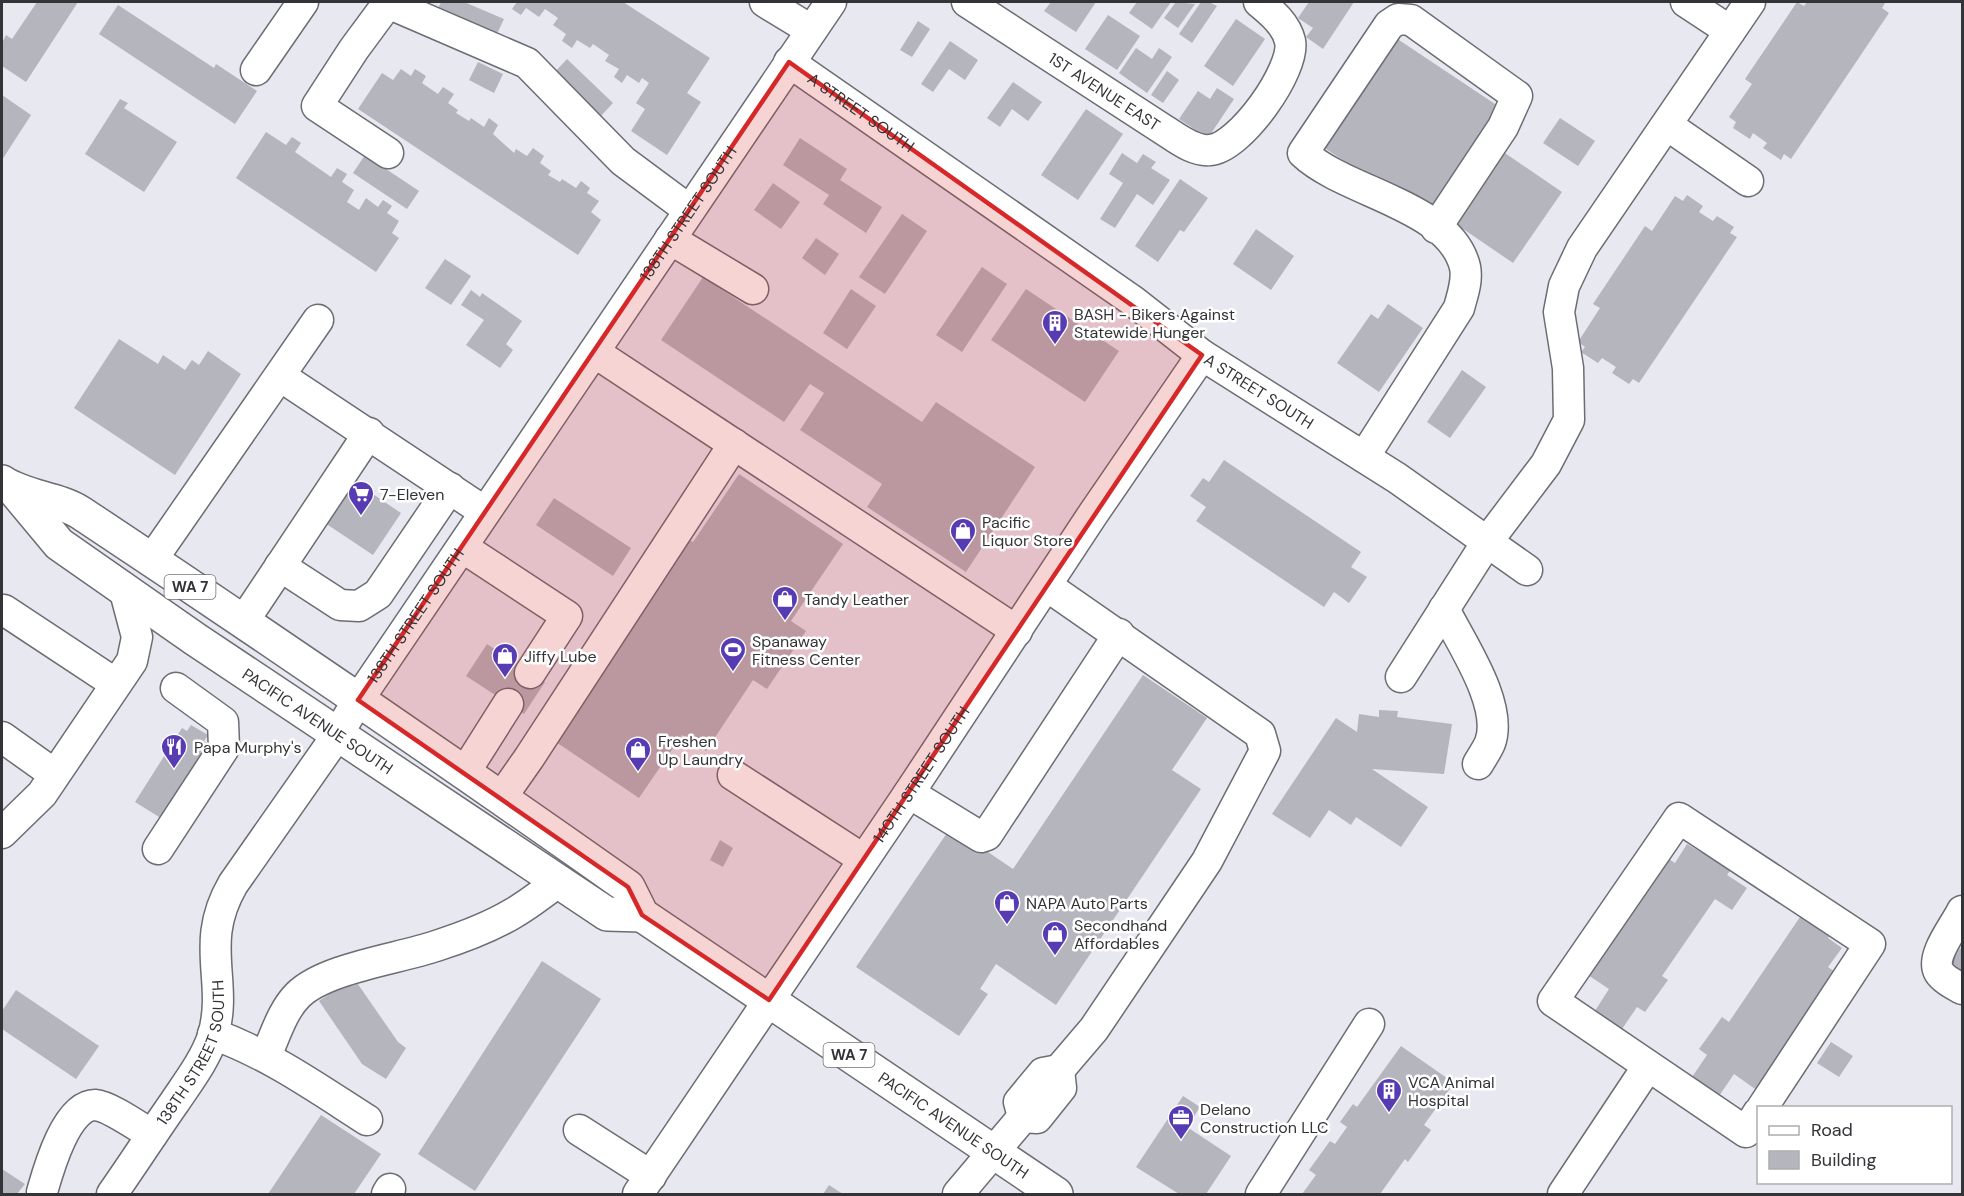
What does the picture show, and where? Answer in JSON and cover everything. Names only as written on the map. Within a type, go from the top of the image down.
[{"type":"main road","name":"PACIFIC AVENUE SOUTH","points":[[8,486],[78,511],[243,622],[465,772],[628,887],[642,915],[993,1154],[1056,1194]]},
{"type":"main road","name":"PACIFIC AVENUE SOUTH","points":[[8,486],[59,544],[195,639],[607,914],[642,915]]},
{"type":"street","points":[[256,70],[303,2]]},
{"type":"street","points":[[765,2],[811,30]]},
{"type":"street","name":"138TH STREET SOUTH","points":[[112,1194],[203,1058],[213,1034],[216,1012],[214,941],[219,912],[242,871],[338,734],[358,700],[831,2]]},
{"type":"street","name":"1ST AVENUE EAST","points":[[966,2],[1164,130],[1202,150],[1217,149],[1246,128],[1283,74],[1290,55],[1287,33],[1277,18],[1259,2]]},
{"type":"street","points":[[1686,2],[1730,31]]},
{"type":"street","points":[[1401,677],[1487,542],[1546,464],[1569,420],[1568,368],[1559,312],[1564,286],[1582,248],[1750,2]]},
{"type":"street","points":[[388,153],[317,106],[354,49],[388,3],[527,63],[623,161],[689,210]]},
{"type":"street","points":[[1364,457],[1459,308],[1465,269],[1458,248],[1420,216],[1350,181],[1303,153],[1389,25],[1398,19],[1411,20],[1517,96],[1503,127],[1436,228]]},
{"type":"street","name":"A STREET SOUTH","points":[[789,62],[1133,301],[1202,355],[1364,457],[1527,570]]},
{"type":"street","points":[[1667,125],[1749,181]]},
{"type":"street","points":[[670,239],[753,289]]},
{"type":"street","points":[[150,561],[318,320]]},
{"type":"street","points":[[594,352],[1017,631]]},
{"type":"street","name":"140TH STREET SOUTH","points":[[644,1185],[1202,355]]},
{"type":"street","points":[[279,376],[369,433],[485,512]]},
{"type":"street","points":[[243,622],[369,433]]},
{"type":"street","points":[[501,798],[530,758],[734,444]]},
{"type":"street","points":[[280,566],[340,605],[359,606],[378,594],[450,488]]},
{"type":"street","points":[[462,547],[567,616],[530,672]]},
{"type":"street","points":[[958,1194],[1023,1117],[1037,1118],[1061,1088],[1059,1070],[1094,1029],[1207,861],[1265,751],[1260,734],[1047,586]]},
{"type":"street","points":[[2,833],[42,794],[132,661],[137,637],[124,588]]},
{"type":"street","points":[[1444,609],[1486,692],[1492,711],[1491,742],[1478,764]]},
{"type":"street","points":[[4,610],[116,684]]},
{"type":"street","points":[[909,793],[981,837],[987,835],[1119,634]]},
{"type":"street","points":[[158,849],[224,748],[223,722],[176,688]]},
{"type":"street","points":[[465,772],[508,704]]},
{"type":"street","points":[[2,737],[54,774]]},
{"type":"street","points":[[733,775],[863,859]]},
{"type":"street","points":[[1757,1115],[1746,1132],[1553,1001],[1679,818],[1870,944],[1763,1106]]},
{"type":"street","points":[[266,1056],[284,1015],[299,995],[324,979],[354,967],[392,960],[438,945],[512,915],[558,882]]},
{"type":"street","points":[[1962,911],[1938,956],[1936,965],[1940,975],[1962,989]]},
{"type":"street","points":[[1261,1194],[1369,1024]]},
{"type":"street","points":[[213,1034],[248,1046],[266,1056],[367,1120]]},
{"type":"street","points":[[1563,1194],[1648,1066]]},
{"type":"street","points":[[42,1194],[55,1151],[75,1117],[85,1108],[94,1105],[104,1107],[152,1135]]},
{"type":"street","points":[[579,1130],[644,1185]]},
{"type":"highlighted area","points":[[789,62],[1202,355],[769,1000],[642,915],[628,887],[358,700]]},
{"type":"building","points":[[37,2],[78,2],[26,82],[2,66],[2,43],[6,35],[12,39]]},
{"type":"building","points":[[441,2],[464,2],[504,19],[495,38],[436,13]]},
{"type":"building","points":[[517,2],[623,2],[710,58],[687,93],[701,102],[667,155],[631,131],[645,109],[636,103],[649,83],[642,78],[639,83],[627,75],[622,83],[614,77],[619,69],[605,61],[609,55],[593,44],[590,48],[577,40],[572,48],[562,41],[566,34],[553,25],[558,18],[545,9],[539,17],[526,8],[521,15],[512,9]]},
{"type":"building","points":[[1051,2],[1096,2],[1076,32],[1044,11]]},
{"type":"building","points":[[1137,2],[1171,2],[1152,29],[1129,13]]},
{"type":"building","points":[[1176,2],[1195,4],[1178,28],[1164,18]]},
{"type":"building","points":[[1201,2],[1209,2],[1217,6],[1192,43],[1179,34]]},
{"type":"building","points":[[1309,2],[1354,2],[1323,49],[1306,37],[1313,28],[1298,18]]},
{"type":"building","points":[[1797,2],[1804,6],[1807,2],[1883,2],[1885,3],[1882,8],[1889,13],[1791,159],[1784,154],[1781,160],[1763,148],[1767,143],[1753,133],[1750,139],[1733,128],[1736,122],[1729,117],[1752,84],[1745,79]]},
{"type":"building","points":[[118,5],[214,68],[216,64],[257,91],[235,124],[99,34]]},
{"type":"building","points":[[1108,15],[1140,36],[1117,70],[1085,49]]},
{"type":"building","points":[[1236,19],[1265,39],[1233,86],[1204,66]]},
{"type":"building","points":[[918,21],[930,29],[912,57],[900,50]]},
{"type":"building","points":[[1393,36],[1498,106],[1426,215],[1320,145]]},
{"type":"building","points":[[950,41],[978,60],[965,80],[949,69],[933,92],[921,84]]},
{"type":"building","points":[[1136,48],[1152,59],[1159,48],[1172,57],[1147,93],[1119,73]]},
{"type":"building","points":[[567,59],[613,103],[600,117],[554,73]]},
{"type":"building","points":[[478,62],[503,74],[494,93],[469,80]]},
{"type":"building","points":[[401,69],[411,76],[415,69],[426,76],[422,83],[438,94],[443,87],[454,94],[448,103],[458,110],[456,113],[469,121],[471,118],[484,127],[489,118],[498,125],[493,134],[514,153],[516,149],[527,156],[533,148],[544,156],[540,163],[551,171],[548,175],[560,182],[562,179],[576,188],[581,181],[590,188],[587,193],[599,201],[591,212],[601,220],[578,255],[358,109],[382,73],[393,80]]},
{"type":"building","points":[[1167,71],[1179,80],[1163,103],[1151,95]]},
{"type":"building","points":[[1013,82],[1042,102],[1028,121],[1012,109],[1000,127],[987,118]]},
{"type":"building","points":[[1217,88],[1234,99],[1208,138],[1179,119],[1198,91],[1210,99]]},
{"type":"building","points":[[2,95],[31,115],[2,160]]},
{"type":"building","points":[[120,99],[128,103],[124,108],[177,142],[144,192],[85,154]]},
{"type":"building","points":[[1086,109],[1123,134],[1078,200],[1041,175]]},
{"type":"building","points":[[1560,118],[1595,141],[1578,166],[1543,143]]},
{"type":"building","points":[[266,132],[286,145],[292,137],[301,143],[295,152],[331,177],[337,168],[347,174],[342,182],[354,190],[347,202],[359,210],[366,198],[378,207],[383,200],[392,206],[387,213],[399,221],[392,233],[399,238],[376,272],[236,178]]},
{"type":"building","points":[[800,138],[847,169],[840,180],[882,207],[866,233],[823,204],[829,195],[783,165]]},
{"type":"building","points":[[1499,149],[1562,192],[1513,263],[1450,220]]},
{"type":"building","points":[[1122,153],[1137,163],[1143,154],[1156,162],[1151,168],[1170,180],[1153,205],[1137,194],[1115,228],[1100,219],[1123,183],[1109,174]]},
{"type":"building","points":[[365,155],[419,191],[407,209],[353,173]]},
{"type":"building","points":[[1180,179],[1208,198],[1184,232],[1180,230],[1158,262],[1135,246]]},
{"type":"building","points":[[773,183],[800,202],[781,229],[754,210]]},
{"type":"building","points":[[1687,195],[1703,206],[1699,212],[1713,221],[1717,216],[1734,227],[1730,233],[1737,237],[1639,383],[1633,379],[1629,384],[1612,373],[1616,367],[1602,358],[1598,363],[1581,352],[1585,347],[1578,342],[1600,308],[1593,304],[1645,226],[1652,231],[1675,196],[1683,201]]},
{"type":"building","points":[[902,214],[927,231],[885,294],[859,277]]},
{"type":"building","points":[[1256,229],[1294,256],[1271,290],[1233,264]]},
{"type":"building","points":[[816,238],[839,254],[825,275],[802,258]]},
{"type":"building","points":[[445,259],[471,276],[451,305],[425,288]]},
{"type":"building","points":[[982,267],[1007,284],[962,352],[936,335]]},
{"type":"building","points":[[703,277],[922,422],[936,402],[1035,467],[966,572],[867,507],[882,484],[800,430],[824,393],[810,384],[784,422],[661,340]]},
{"type":"building","points":[[851,289],[876,306],[847,349],[823,333]]},
{"type":"building","name":"BASH - Bikers Against Statewide Hunger","points":[[1026,289],[1119,351],[1085,402],[991,340]]},
{"type":"building","points":[[471,290],[480,297],[482,293],[522,321],[506,344],[513,350],[500,368],[466,345],[484,320],[461,305]]},
{"type":"building","points":[[1388,304],[1423,328],[1379,392],[1337,363],[1371,314],[1378,319]]},
{"type":"building","points":[[119,339],[158,364],[163,355],[185,370],[192,360],[199,365],[208,351],[241,374],[175,475],[74,408]]},
{"type":"building","points":[[1462,370],[1486,387],[1450,438],[1427,422]]},
{"type":"building","points":[[1224,460],[1361,552],[1351,567],[1367,577],[1349,603],[1334,592],[1324,607],[1196,521],[1206,507],[1190,496],[1203,478],[1209,482]]},
{"type":"building","points":[[739,474],[843,544],[791,621],[806,631],[767,689],[753,680],[706,751],[682,735],[639,798],[547,736],[683,536],[693,542]]},
{"type":"building","name":"7-Eleven","points":[[349,478],[401,513],[373,555],[322,521]]},
{"type":"building","points":[[554,498],[631,548],[613,576],[536,525]]},
{"type":"building","name":"Jiffy Lube","points":[[487,644],[545,682],[524,714],[466,676]]},
{"type":"building","points":[[1143,675],[1207,718],[1172,770],[1201,789],[1056,1005],[996,964],[980,989],[988,994],[959,1036],[856,967],[951,827],[1013,869]]},
{"type":"building","points":[[1379,710],[1398,711],[1397,717],[1452,724],[1444,774],[1372,769],[1428,807],[1401,847],[1356,817],[1351,825],[1329,810],[1310,838],[1272,814],[1336,718],[1357,732],[1359,714],[1379,717]]},
{"type":"building","points":[[191,725],[208,735],[204,741],[211,746],[164,820],[135,802],[182,728],[187,731]]},
{"type":"building","points":[[720,840],[733,848],[723,867],[710,860]]},
{"type":"building","points":[[1687,844],[1702,853],[1705,848],[1733,867],[1727,875],[1747,888],[1732,910],[1715,899],[1662,976],[1668,980],[1645,1012],[1637,1007],[1620,1032],[1593,1014],[1609,989],[1585,973],[1664,856],[1675,863]]},
{"type":"building","points":[[1802,914],[1831,934],[1828,938],[1842,948],[1828,967],[1838,974],[1758,1091],[1734,1074],[1717,1099],[1690,1080],[1707,1055],[1699,1049],[1722,1017],[1729,1022]]},
{"type":"building","points":[[1960,948],[1962,950],[1962,974],[1950,966]]},
{"type":"building","points":[[542,961],[601,999],[475,1191],[418,1154]]},
{"type":"building","points":[[353,977],[398,1042],[406,1048],[386,1079],[362,1064],[319,1001]]},
{"type":"building","points":[[16,990],[99,1046],[76,1079],[2,1029],[2,1011]]},
{"type":"building","points":[[1831,1042],[1853,1056],[1839,1077],[1817,1063]]},
{"type":"building","name":"VCA Animal Hospital","points":[[1401,1046],[1454,1083],[1424,1125],[1431,1130],[1408,1162],[1405,1159],[1380,1194],[1302,1194],[1316,1175],[1309,1170],[1330,1141],[1335,1144],[1347,1127],[1340,1122],[1353,1104],[1357,1107]]},
{"type":"building","name":"Delano Construction LLC","points":[[1183,1096],[1200,1107],[1187,1127],[1231,1156],[1206,1194],[1179,1194],[1136,1167]]},
{"type":"building","points":[[321,1115],[381,1154],[354,1194],[268,1194]]},
{"type":"building","points":[[2,1169],[25,1184],[17,1194],[2,1194]]},
{"type":"building","points":[[829,1185],[843,1194],[823,1194]]},
{"type":"place","name":"BASH - Bikers Against Statewide Hunger","points":[[1055,346]]},
{"type":"place","name":"7-Eleven","points":[[361,517]]},
{"type":"place","name":"Pacific Liquor Store","points":[[963,554]]},
{"type":"place","name":"Tandy Leather","points":[[785,622]]},
{"type":"place","name":"Spanaway Fitness Center","points":[[733,673]]},
{"type":"place","name":"Jiffy Lube","points":[[505,679]]},
{"type":"place","name":"Papa Murphy's","points":[[174,770]]},
{"type":"place","name":"Freshen Up Laundry","points":[[638,773]]},
{"type":"place","name":"NAPA Auto Parts","points":[[1007,926]]},
{"type":"place","name":"Secondhand Affordables","points":[[1055,957]]},
{"type":"place","name":"VCA Animal Hospital","points":[[1389,1114]]},
{"type":"place","name":"Delano Construction LLC","points":[[1181,1141]]}]
